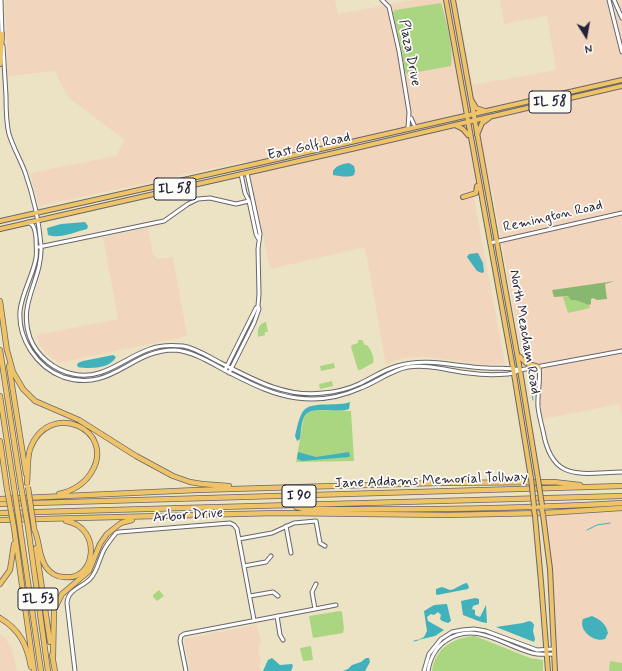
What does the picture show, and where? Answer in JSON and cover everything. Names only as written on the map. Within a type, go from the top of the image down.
[{"type":"highway","points":[[0,64],[2,34]]},
{"type":"highway","points":[[0,301],[34,528],[42,560],[50,572],[63,577],[70,577],[79,573],[86,566],[91,556],[91,544],[88,535],[82,528],[72,522],[49,519]]},
{"type":"highway","name":"IL 53","points":[[0,350],[28,527],[48,671]]},
{"type":"highway","points":[[7,350],[17,379],[23,389],[35,401],[79,420],[136,456],[173,476],[190,482],[213,486],[300,488]]},
{"type":"highway","name":"IL 53","points":[[0,396],[41,671]]},
{"type":"highway","points":[[28,485],[30,450],[35,440],[42,432],[49,427],[63,422],[76,424],[83,427],[91,435],[96,446],[97,457],[92,471],[86,480],[78,487],[65,493],[49,496]]},
{"type":"highway","points":[[0,441],[15,538],[10,570],[0,584]]},
{"type":"highway","points":[[0,459],[6,481]]},
{"type":"highway","points":[[0,499],[197,490],[437,483],[554,482],[597,487]]},
{"type":"highway","name":"Jane Addams Memorial Tollway","points":[[0,504],[622,486]]},
{"type":"highway","name":"Jane Addams Memorial Tollway","points":[[0,513],[622,496]]},
{"type":"highway","points":[[291,505],[304,509],[394,510],[534,508],[622,503]]},
{"type":"highway","points":[[0,520],[277,513],[448,515],[545,513],[622,508]]},
{"type":"highway","points":[[53,658],[54,610],[62,594],[89,571],[100,544],[108,534],[116,526],[129,520],[162,519],[184,516]]},
{"type":"highway","name":"IL 53","points":[[34,528],[54,671]]},
{"type":"highway","name":"IL 53","points":[[15,538],[33,671]]},
{"type":"highway","points":[[0,618],[14,628],[23,641],[33,671]]},
{"type":"main road","name":"North Meacham Road","points":[[446,0],[470,139],[514,373],[530,478],[535,516],[548,671]]},
{"type":"main road","name":"North Meacham Road","points":[[453,0],[496,242],[518,354],[538,479],[550,569],[555,671]]},
{"type":"main road","name":"East Golf Road","points":[[0,221],[622,80]]},
{"type":"main road","name":"East Golf Road","points":[[0,229],[37,219],[247,173],[622,86]]},
{"type":"main road","points":[[470,96],[476,108],[485,111]]},
{"type":"main road","points":[[454,118],[460,113],[464,106]]},
{"type":"main road","points":[[477,135],[482,123],[496,115]]},
{"type":"main road","points":[[455,125],[465,130],[470,139]]},
{"type":"main road","points":[[475,162],[473,167],[477,191],[463,197],[475,196],[482,201]]},
{"type":"main road","points":[[504,318],[512,325]]},
{"type":"main road","points":[[518,354],[522,361],[538,367]]},
{"type":"street","points":[[1,0],[8,129],[25,172],[36,212],[41,246],[38,271],[27,301],[26,322],[32,344],[41,356],[56,368],[78,375],[93,375],[108,371],[148,349],[157,347],[182,346],[194,350],[273,387],[293,392],[313,394],[344,389],[360,384],[385,370],[411,363],[430,362],[489,369],[513,368],[520,370]]},
{"type":"street","name":"Plaza Drive","points":[[382,0],[389,8],[399,51],[409,112],[415,127]]},
{"type":"street","points":[[609,0],[622,52]]},
{"type":"street","points":[[614,0],[622,18]]},
{"type":"street","name":"Plaza Drive","points":[[408,128],[409,112]]},
{"type":"street","points":[[229,372],[254,323],[259,309],[258,238],[260,234],[251,201],[247,173]]},
{"type":"street","points":[[241,174],[245,193],[251,201]]},
{"type":"street","points":[[36,248],[164,221],[188,204],[198,199],[210,198],[236,204],[251,201]]},
{"type":"street","name":"Remington Road","points":[[490,243],[622,213]]},
{"type":"street","points":[[26,222],[33,225],[35,230],[36,257],[21,303],[23,335],[28,346],[39,361],[47,368],[58,375],[82,381],[104,378],[146,356],[174,350],[199,357],[271,392],[286,397],[307,399],[328,398],[351,392],[394,371],[408,367],[422,366],[483,374],[514,373],[520,370],[622,351]]},
{"type":"street","points":[[225,370],[258,306]]},
{"type":"street","points":[[538,367],[540,384],[538,409],[547,451],[553,461],[564,470],[576,473],[622,472]]},
{"type":"street","points":[[239,539],[272,533],[294,523],[316,521],[320,543],[325,546]]},
{"type":"street","name":"Arbor Drive","points":[[75,671],[67,598],[70,592],[91,577],[96,570],[104,549],[116,533],[122,531],[230,524],[236,527],[254,620]]},
{"type":"street","points":[[286,526],[291,553]]},
{"type":"street","points":[[244,566],[266,562],[271,556]]},
{"type":"street","points":[[315,609],[312,592],[316,584]]},
{"type":"street","points":[[250,596],[273,592],[278,596]]},
{"type":"street","points":[[186,671],[181,636],[184,634],[336,605]]},
{"type":"street","points":[[277,616],[280,635],[283,640]]},
{"type":"street","points":[[424,671],[429,654],[441,639],[452,632],[462,630],[474,629],[486,631],[537,650],[553,648]]},
{"type":"street","points":[[428,671],[432,656],[444,642],[454,636],[469,633],[485,635],[530,652],[554,654]]},
{"type":"shaded area","points":[[5,0],[335,0],[338,14],[413,0],[456,0],[473,85],[556,70],[547,16],[504,24],[500,0],[606,0],[611,14],[622,12],[622,415],[619,404],[543,419],[535,407],[539,380],[533,361],[522,357],[492,189],[473,193],[505,363],[488,365],[426,357],[404,358],[386,364],[365,247],[270,269],[247,161],[39,206],[30,173],[116,156],[125,140],[69,98],[55,71],[8,76]]},
{"type":"shaded area","points":[[617,0],[622,0],[622,12]]},
{"type":"shaded area","points":[[148,228],[153,254],[157,259],[173,257],[187,336],[59,363],[48,355],[39,344],[37,335],[118,319],[103,237]]},
{"type":"shaded area","points":[[622,508],[622,671],[557,671],[541,515]]},
{"type":"shaded area","points":[[257,625],[261,643],[258,647],[261,671],[190,671],[184,639]]},
{"type":"shaded area","points":[[0,634],[12,648],[17,671],[0,671]]},
{"type":"green space","points":[[441,3],[450,43],[452,59],[451,66],[407,74],[405,71],[393,12],[395,10]]},
{"type":"green space","points":[[615,281],[605,284],[607,299],[597,300],[593,298],[591,299],[591,304],[589,305],[571,300],[568,296],[554,297],[552,290]]},
{"type":"green space","points":[[568,296],[589,305],[590,308],[568,313],[563,297]]},
{"type":"green space","points":[[266,322],[268,332],[265,332],[265,335],[258,337],[259,327]]},
{"type":"green space","points":[[358,340],[362,340],[365,345],[367,345],[373,356],[373,363],[360,370],[358,370],[351,347],[352,345],[358,343]]},
{"type":"green space","points":[[334,363],[335,368],[321,371],[320,366]]},
{"type":"green space","points":[[332,381],[333,386],[320,389],[319,384]]},
{"type":"green space","points":[[317,410],[351,411],[354,461],[296,462],[304,416],[309,412]]},
{"type":"green space","points":[[159,590],[164,596],[157,601],[153,595]]},
{"type":"green space","points":[[340,611],[342,612],[344,628],[343,633],[313,638],[309,616]]},
{"type":"green space","points":[[475,636],[530,658],[543,660],[543,671],[432,671],[437,656],[447,645],[453,641]]},
{"type":"green space","points":[[311,646],[313,660],[303,661],[300,648]]},
{"type":"green space","points":[[610,661],[622,663],[622,671],[609,671]]},
{"type":"water","points":[[349,163],[354,166],[354,175],[347,177],[333,175],[333,171],[336,167]]},
{"type":"water","points":[[85,222],[88,226],[87,229],[62,236],[48,235],[47,228],[61,224]]},
{"type":"water","points":[[478,253],[483,263],[484,272],[482,273],[477,271],[467,257],[469,254]]},
{"type":"water","points":[[113,355],[116,357],[113,361],[104,366],[88,368],[78,367],[77,365],[83,361]]},
{"type":"water","points":[[350,402],[349,409],[338,411],[318,410],[307,413],[303,420],[300,439],[297,441],[295,436],[299,419],[304,410],[308,407]]},
{"type":"water","points":[[298,452],[316,457],[349,452],[350,456],[302,461],[297,459]]},
{"type":"water","points":[[467,583],[469,587],[468,589],[436,594],[436,589],[442,587],[450,590]]},
{"type":"water","points":[[475,598],[479,599],[479,604],[473,606],[472,609],[475,610],[475,615],[480,617],[486,605],[487,623],[463,615],[461,601]]},
{"type":"water","points":[[447,604],[451,621],[448,623],[440,619],[441,615],[438,612],[427,617],[428,621],[444,630],[435,636],[418,640],[424,637],[427,631],[424,611],[434,605]]},
{"type":"water","points":[[592,616],[606,627],[608,633],[605,639],[601,640],[592,638],[585,632],[582,623],[583,619]]},
{"type":"water","points":[[529,621],[534,625],[534,642],[496,627],[523,623]]},
{"type":"water","points":[[272,658],[280,665],[292,664],[293,666],[291,671],[263,671],[268,660]]},
{"type":"water","points":[[366,658],[369,658],[370,662],[365,671],[343,671],[352,665],[361,662]]},
{"type":"waterway","points":[[529,379],[533,400]]},
{"type":"waterway","points":[[587,530],[597,525],[610,523]]},
{"type":"waterway","points":[[414,641],[418,640]]}]
